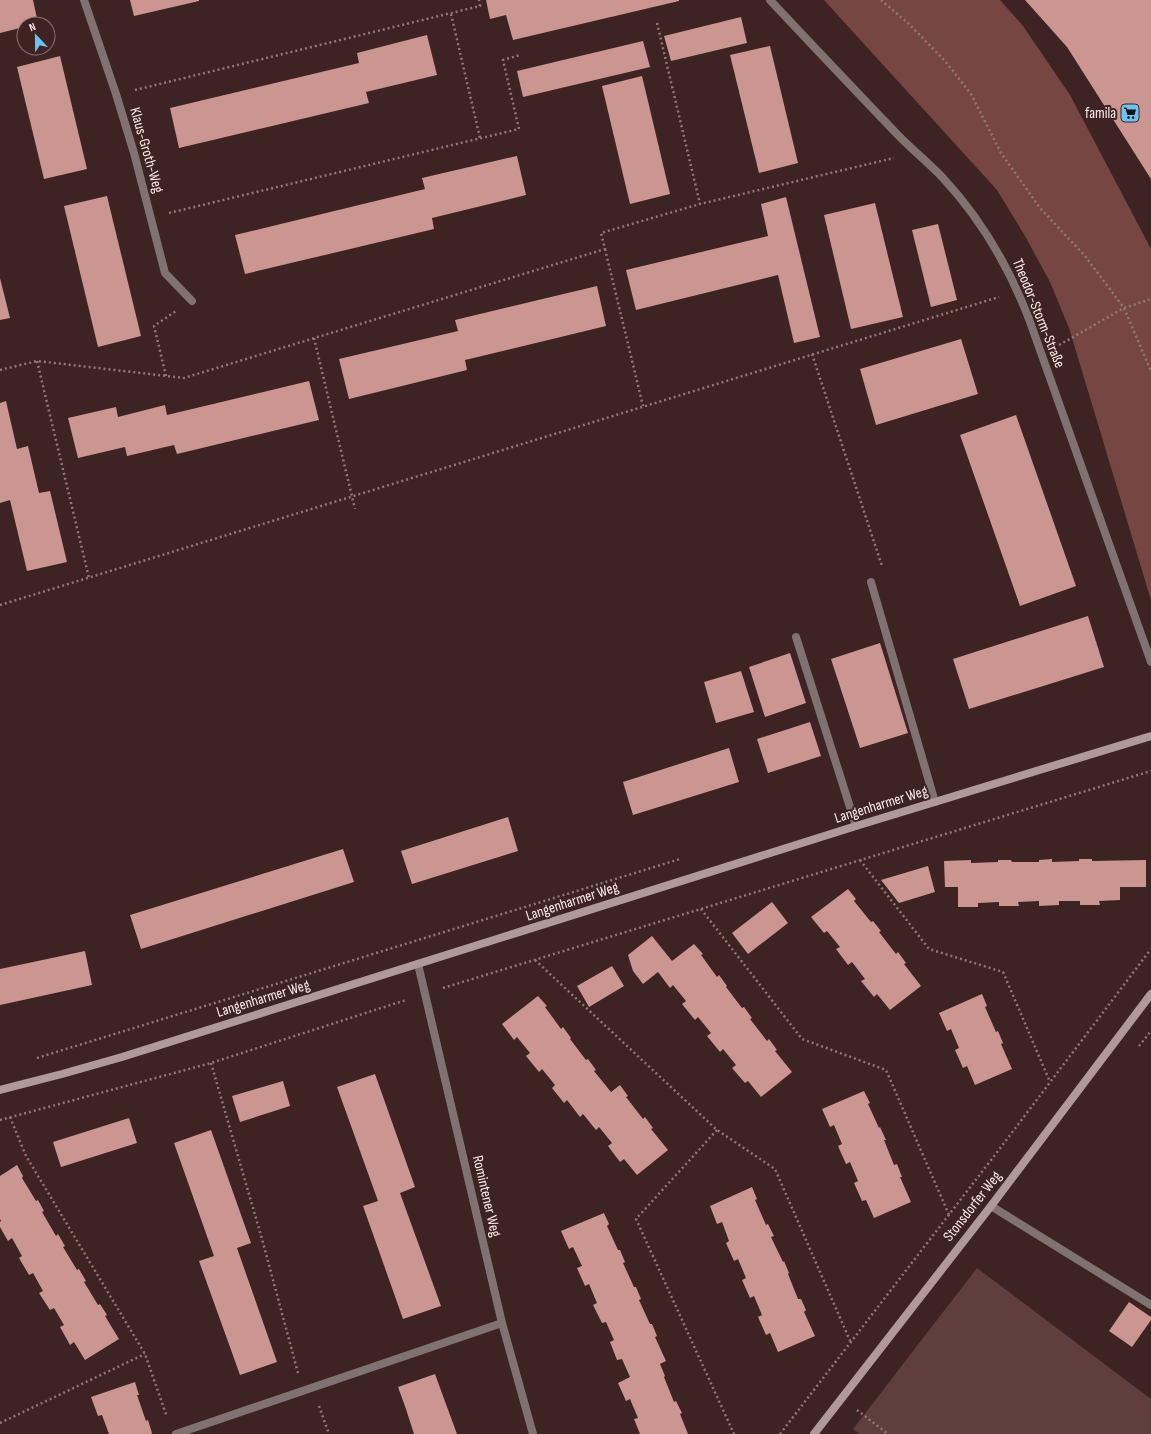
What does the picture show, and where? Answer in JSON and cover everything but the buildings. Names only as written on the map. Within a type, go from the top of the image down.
[{"type":"main road","name":"Langenharmer Weg","points":[[0,1090],[122,1057],[856,826],[1151,736]]},
{"type":"main road","name":"Stonsdorfer Weg","points":[[814,1434],[991,1206],[1151,994]]},
{"type":"street","name":"Klaus-Groth-Weg","points":[[84,0],[116,94],[134,153],[166,273],[192,301]]},
{"type":"street","name":"Theodor-Storm-Straße","points":[[770,0],[916,152],[943,178],[970,210],[994,244],[1018,291],[1042,354],[1151,662]]},
{"type":"street","points":[[871,582],[935,802]]},
{"type":"street","points":[[796,637],[856,826]]},
{"type":"street","name":"Romintener Weg","points":[[418,964],[502,1323],[533,1434]]},
{"type":"street","points":[[991,1206],[1151,1305]]},
{"type":"street","points":[[176,1434],[502,1323]]},
{"type":"path","points":[[116,94],[450,14],[480,6],[478,0]]},
{"type":"path","points":[[881,0],[909,24],[945,61],[971,94],[1001,153],[1040,208],[1085,256],[1124,308],[1151,371]]},
{"type":"path","points":[[450,14],[480,138]]},
{"type":"path","points":[[657,23],[700,204]]},
{"type":"path","points":[[152,217],[519,129],[503,60],[520,55]]},
{"type":"path","points":[[643,406],[601,233],[700,204],[916,152]]},
{"type":"path","points":[[0,370],[37,361],[184,378],[605,249]]},
{"type":"path","points":[[0,606],[1018,291]]},
{"type":"path","points":[[1042,354],[1124,308],[1151,299]]},
{"type":"path","points":[[166,376],[154,326],[192,301]]},
{"type":"path","points":[[314,338],[355,509]]},
{"type":"path","points":[[37,361],[89,578]]},
{"type":"path","points":[[0,1120],[211,1063],[425,994],[1151,771]]},
{"type":"path","points":[[30,1060],[683,858]]},
{"type":"path","points":[[860,860],[929,949],[1003,972],[1050,1082]]},
{"type":"path","points":[[701,909],[802,1039],[886,1070],[949,1215]]},
{"type":"path","points":[[780,1434],[1151,949]]},
{"type":"path","points":[[535,960],[717,1130],[775,1169],[851,1343]]},
{"type":"path","points":[[211,1063],[262,1239],[302,1391]]},
{"type":"path","points":[[10,1117],[26,1156],[145,1354],[168,1420]]},
{"type":"path","points":[[717,1130],[636,1220],[734,1434]]},
{"type":"path","points":[[0,1423],[145,1354]]},
{"type":"path","points":[[313,1388],[329,1434]]},
{"type":"path","points":[[842,1398],[888,1434]]},
{"type":"shaded area","points":[[824,0],[1000,0],[1023,26],[1070,95],[1151,249],[1151,600],[1069,328],[1050,282],[1025,236],[997,190]]},
{"type":"shaded area","points":[[977,1268],[1151,1399],[1151,1434],[859,1434],[853,1429]]},
{"type":"place","name":"famila","points":[[1130,113]]}]
